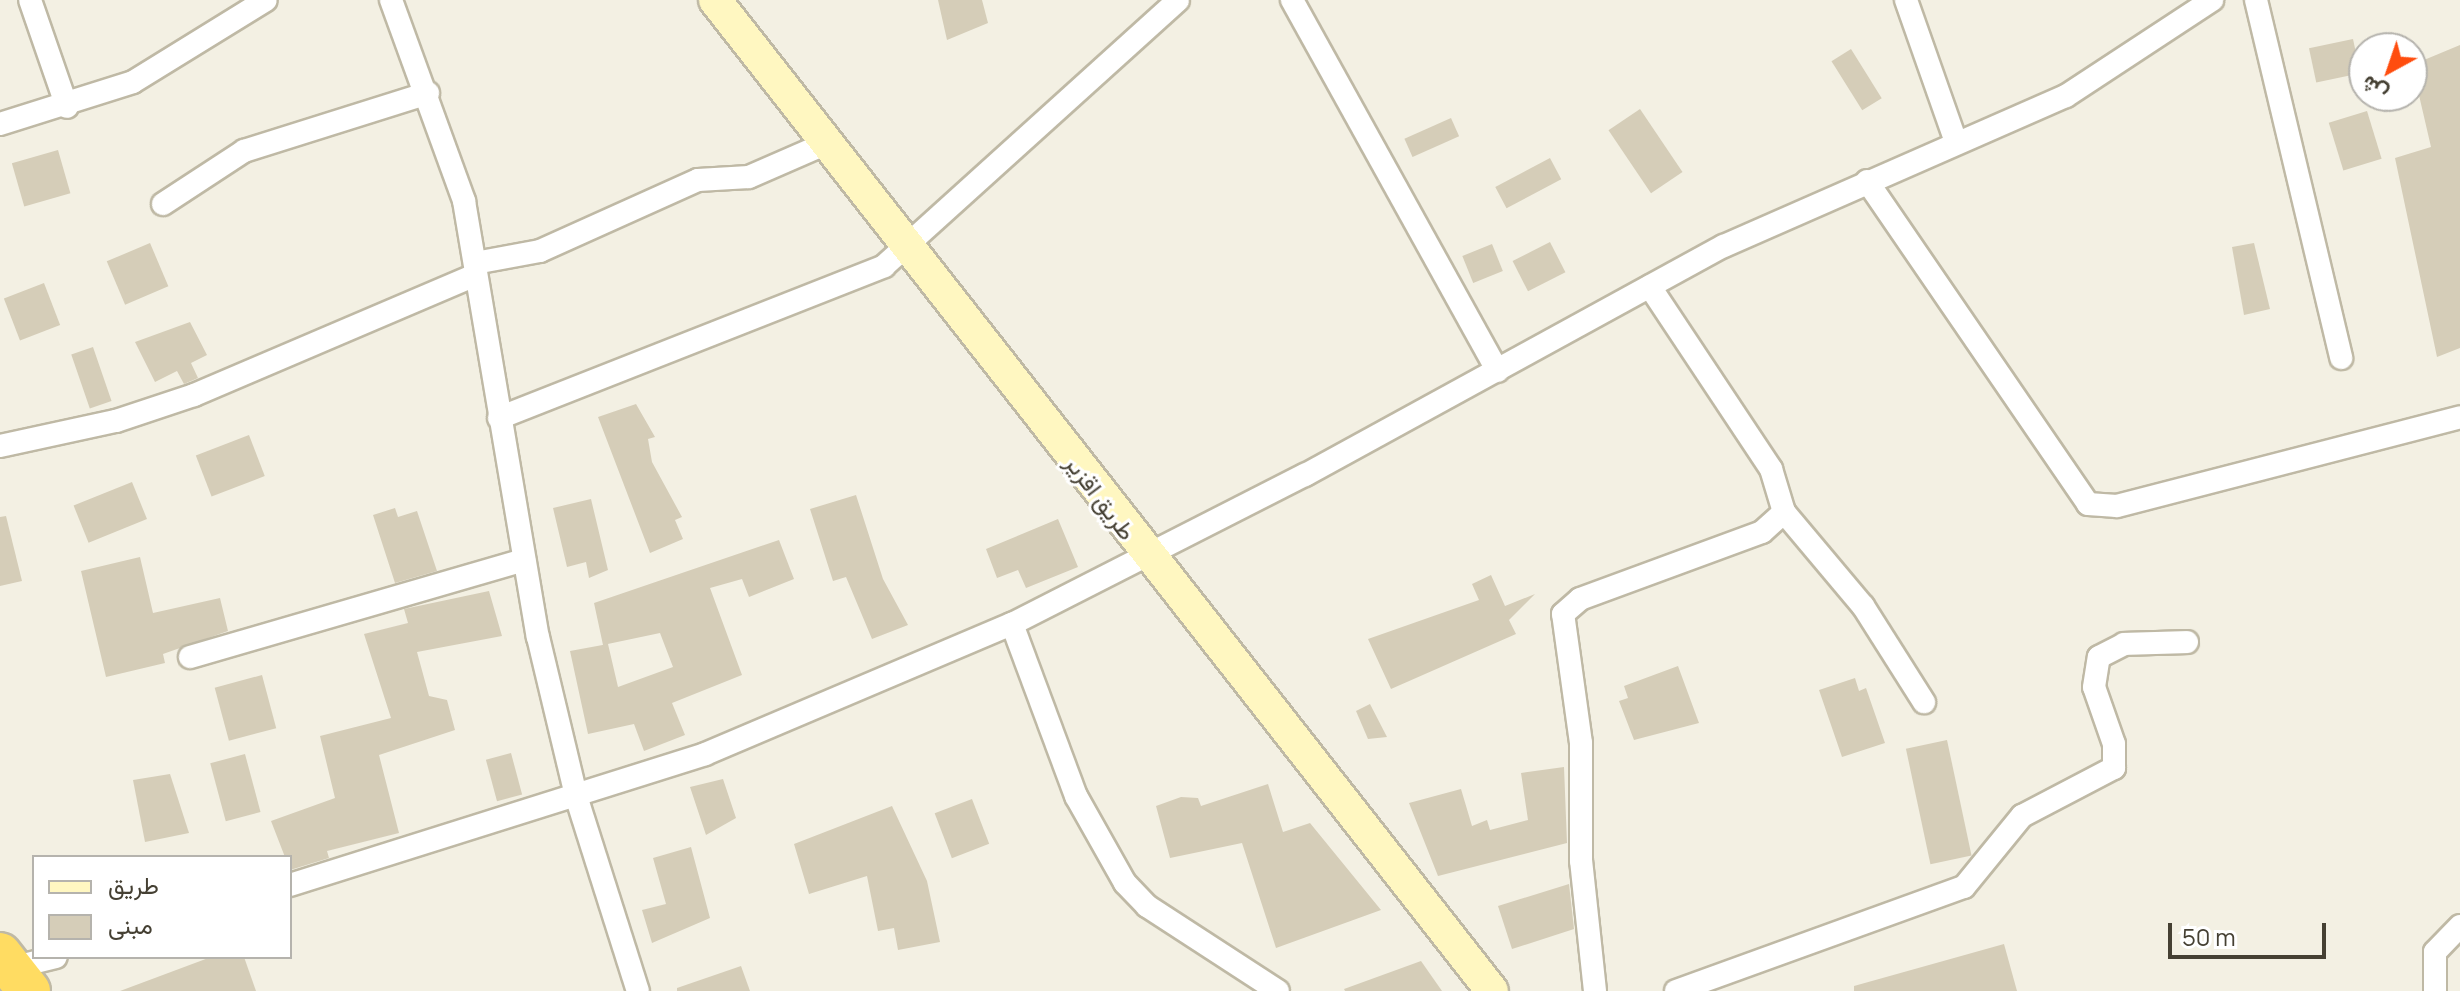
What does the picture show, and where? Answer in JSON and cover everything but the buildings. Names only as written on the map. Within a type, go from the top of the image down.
[{"type":"street","points":[[30,0],[67,107]]},
{"type":"street","points":[[0,124],[67,107],[187,54],[266,0]]},
{"type":"street","points":[[391,0],[428,93],[476,269],[524,560],[577,799],[638,991]]},
{"type":"street","name":"طريق اقزير","points":[[715,0],[908,242],[1147,557],[1492,991]]},
{"type":"street","points":[[499,418],[831,292],[884,266],[1178,0]]},
{"type":"street","points":[[1292,0],[1498,371]]},
{"type":"street","points":[[1906,0],[1956,142]]},
{"type":"street","points":[[292,884],[577,799],[705,754],[1012,624],[1147,557],[1650,287],[1867,181],[2066,96],[2212,0]]},
{"type":"street","points":[[2256,0],[2341,358]]},
{"type":"street","points":[[163,204],[244,151],[428,93]]},
{"type":"street","points":[[0,446],[116,421],[194,395],[476,269],[540,251],[698,180],[749,177],[827,143]]},
{"type":"street","points":[[1867,181],[2088,504],[2117,506],[2460,417]]},
{"type":"street","points":[[1650,287],[1771,469],[1784,512],[1863,606],[1924,702]]},
{"type":"street","points":[[1595,991],[1581,861],[1581,743],[1563,614],[1580,599],[1762,532],[1784,512]]},
{"type":"street","points":[[190,657],[524,560]]},
{"type":"street","points":[[1012,624],[1076,796],[1125,883],[1147,906],[1278,991]]},
{"type":"street","points":[[1676,991],[1964,887],[2022,816],[2114,768],[2114,744],[2094,687],[2099,657],[2124,644],[2187,642]]},
{"type":"street","points":[[2435,991],[2435,952],[2460,926]]},
{"type":"street","points":[[13,971],[50,959]]}]
